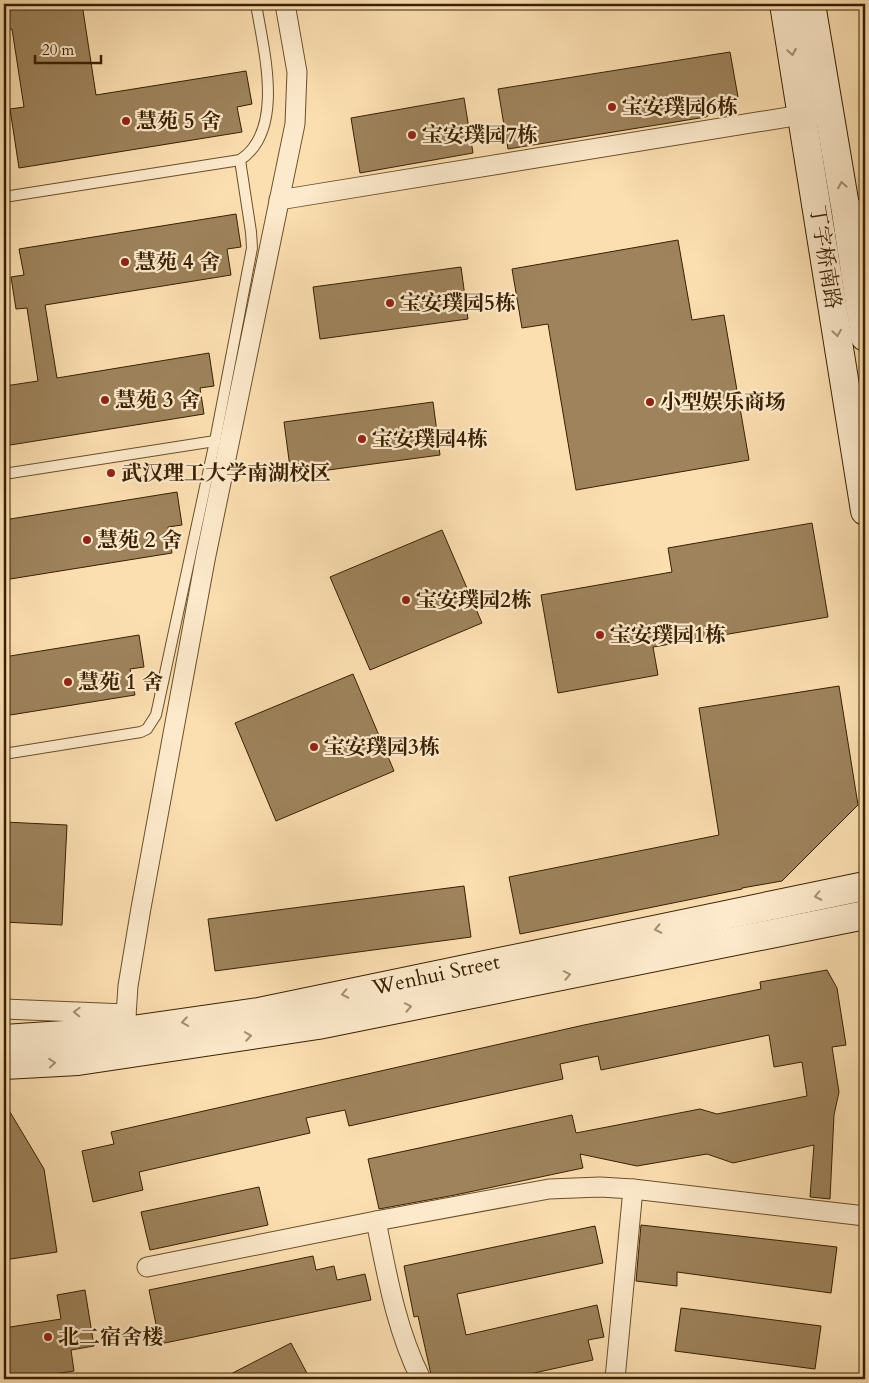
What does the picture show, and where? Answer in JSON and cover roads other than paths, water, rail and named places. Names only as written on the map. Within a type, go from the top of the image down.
[{"type":"main road","name":"丁字桥南路","points":[[784,4],[816,113],[856,210],[865,337]]},
{"type":"main road","name":"丁字桥南路","points":[[811,4],[816,113],[865,511]]},
{"type":"main road","name":"Wenhui Street","points":[[4,1039],[125,1022],[259,1012],[865,886]]},
{"type":"main road","name":"Wenhui Street","points":[[4,1065],[86,1060],[318,1025],[865,915]]},
{"type":"street","points":[[4,1009],[125,1022],[128,986],[141,908],[205,560],[295,124],[297,72],[285,4]]},
{"type":"street","points":[[279,200],[816,113]]},
{"type":"street","points":[[147,1267],[376,1221],[549,1189],[600,1186],[865,1216]]},
{"type":"street","points":[[615,1379],[633,1189]]},
{"type":"street","points":[[376,1221],[397,1320],[421,1379]]},
{"type":"lane","points":[[4,197],[240,160],[248,155],[256,144],[267,115],[269,99],[268,78],[256,4]]},
{"type":"lane","points":[[4,754],[140,732],[152,724],[158,705],[215,441],[252,248],[240,160]]},
{"type":"lane","points":[[4,474],[215,441]]},
{"type":"place","name":"宝安璞园6栋","points":[[612,107]]},
{"type":"place","name":"慧苑 5 舍","points":[[126,121]]},
{"type":"place","name":"宝安璞园7栋","points":[[412,135]]},
{"type":"place","name":"慧苑 4 舍","points":[[125,262]]},
{"type":"place","name":"宝安璞园5栋","points":[[390,303]]},
{"type":"place","name":"慧苑 3 舍","points":[[105,400]]},
{"type":"place","name":"小型娱乐商场","points":[[650,402]]},
{"type":"place","name":"宝安璞园4栋","points":[[362,439]]},
{"type":"place","name":"武汉理工大学南湖校区","points":[[111,473]]},
{"type":"place","name":"慧苑 2 舍","points":[[87,540]]},
{"type":"place","name":"宝安璞园2栋","points":[[406,600]]},
{"type":"place","name":"宝安璞园1栋","points":[[600,635]]},
{"type":"place","name":"慧苑 1 舍","points":[[68,682]]},
{"type":"place","name":"宝安璞园3栋","points":[[314,747]]},
{"type":"place","name":"北二宿舍楼","points":[[48,1337]]}]
